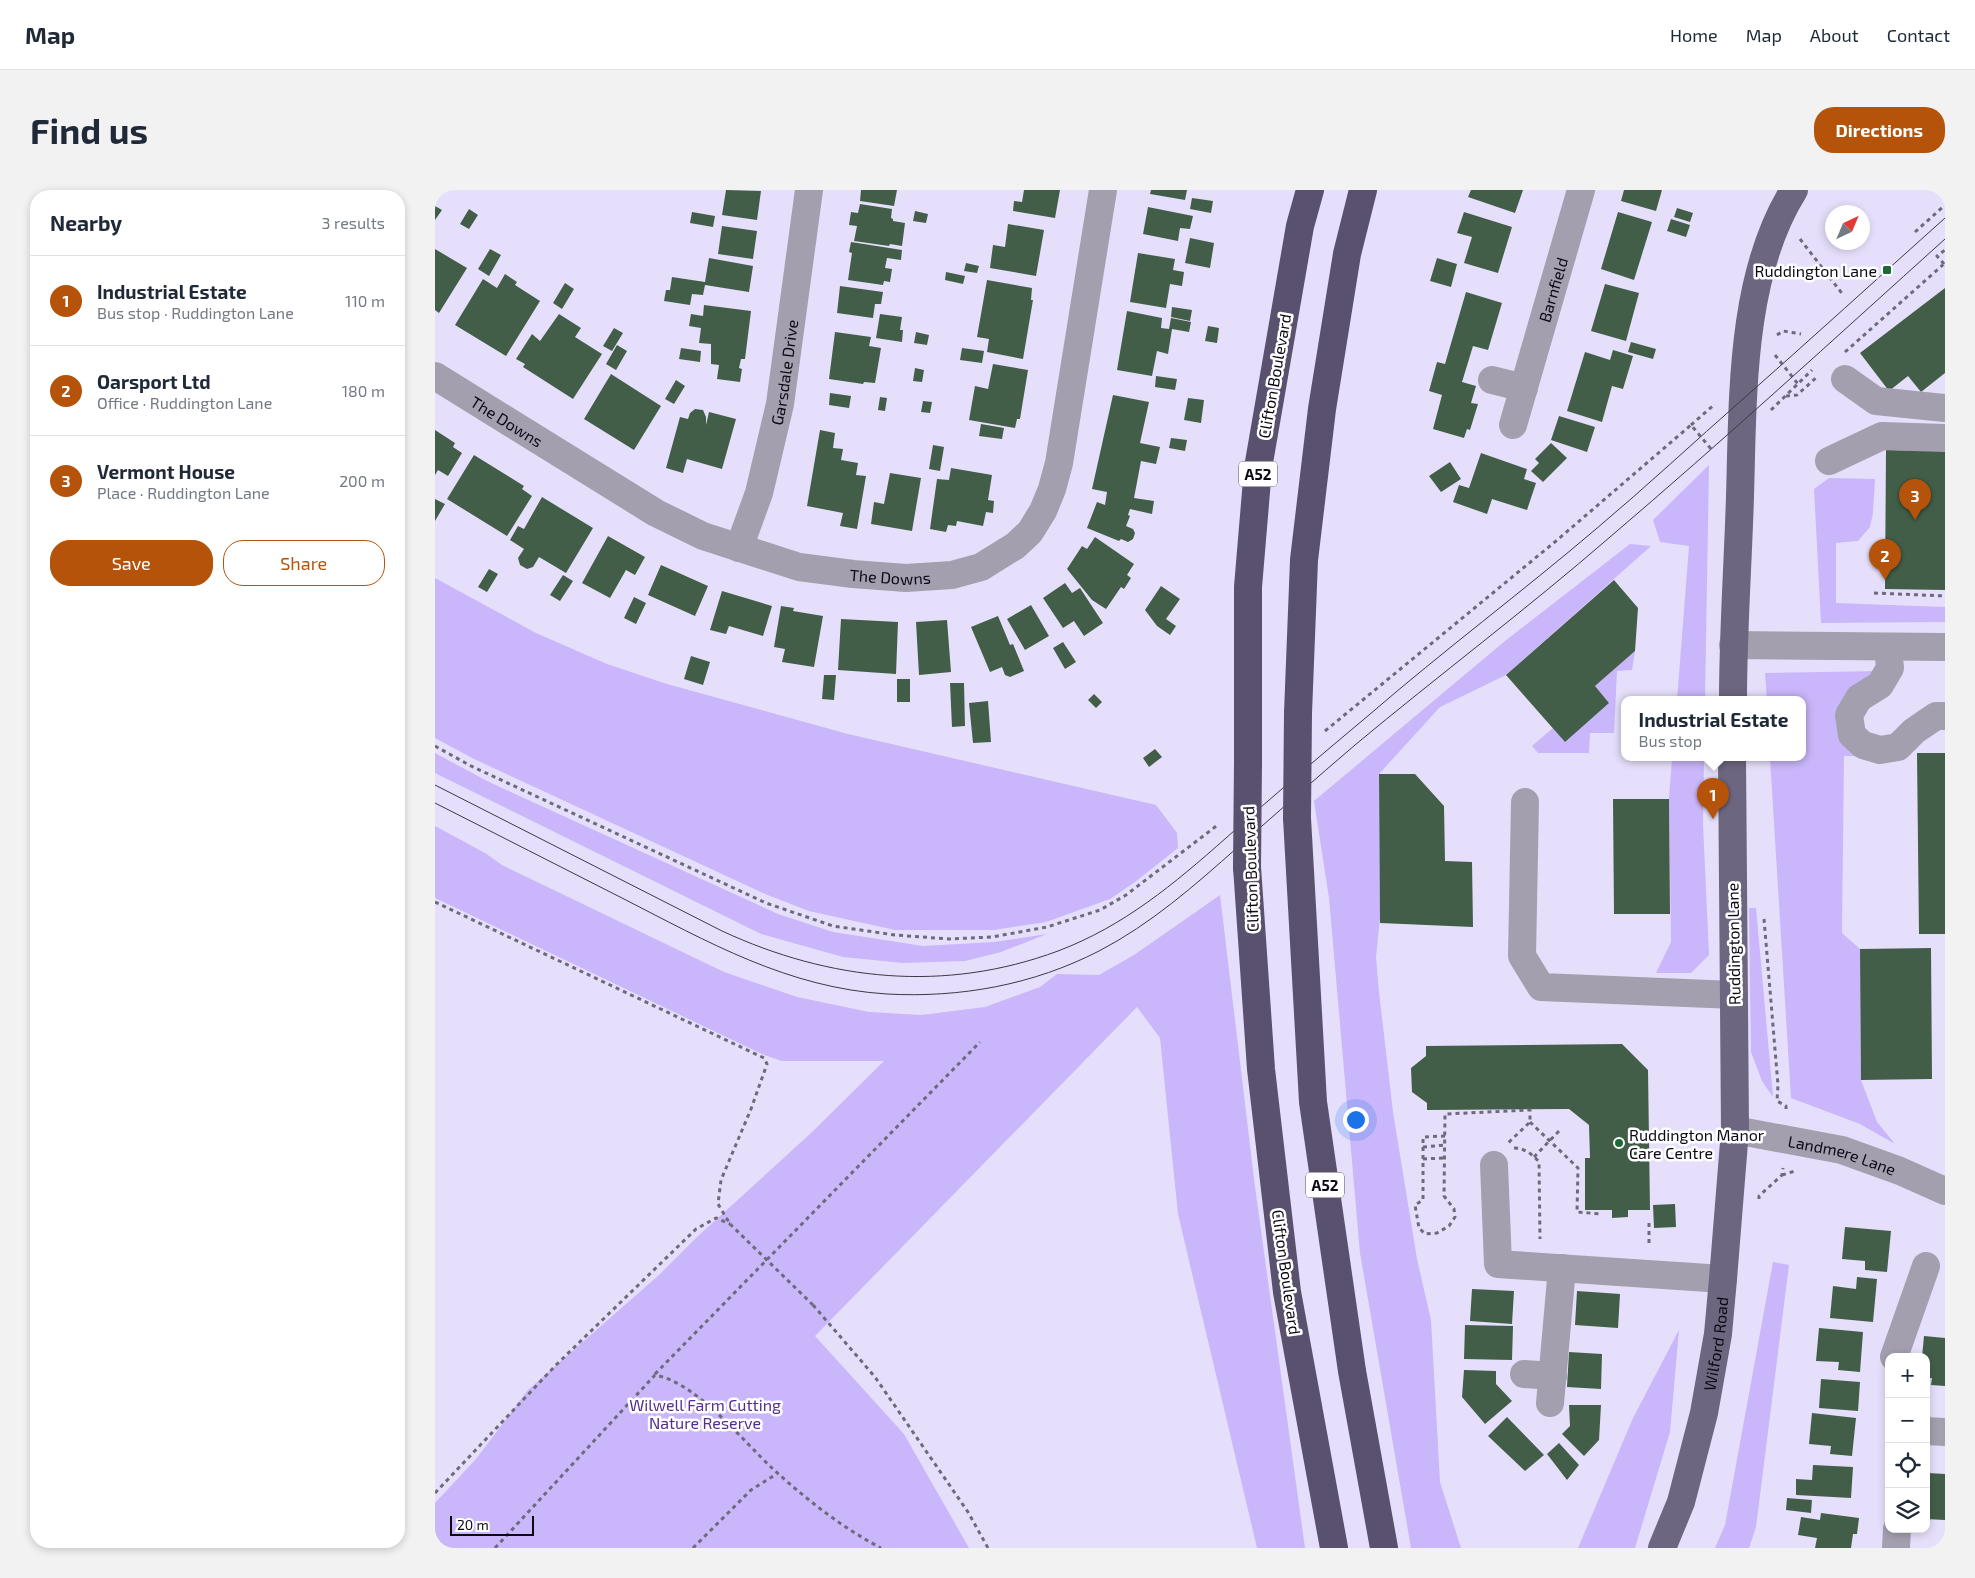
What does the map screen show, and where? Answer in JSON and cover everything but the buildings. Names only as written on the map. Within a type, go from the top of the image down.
[{"type":"highway","name":"Clifton Boulevard","points":[[1310,190],[1300,226],[1259,468],[1248,587],[1247,867],[1261,1070],[1286,1283],[1334,1548]]},
{"type":"highway","name":"A52","points":[[1363,190],[1347,254],[1322,409],[1304,560],[1298,713],[1297,818],[1313,1102],[1352,1371],[1384,1548]]},
{"type":"main road","points":[[1733,696],[1733,645],[1743,398],[1753,299],[1762,262],[1789,200]]},
{"type":"main road","name":"Ruddington Lane","points":[[1732,761],[1735,1130]]},
{"type":"main road","name":"Wilford Road","points":[[1662,1548],[1681,1502],[1704,1413],[1717,1334],[1735,1130]]},
{"type":"street","name":"Garsdale Drive","points":[[739,548],[759,493],[780,404],[809,190]]},
{"type":"street","name":"The Downs","points":[[435,376],[656,513],[703,536],[799,567],[853,574],[906,578],[952,574],[981,566],[1015,546],[1030,532],[1043,511],[1052,489],[1059,464],[1103,190]]},
{"type":"street","name":"Barnfield","points":[[1513,425],[1581,190]]},
{"type":"street","points":[[1835,370],[1876,401],[1945,408]]},
{"type":"street","points":[[1492,380],[1523,388]]},
{"type":"street","points":[[1829,462],[1882,436],[1945,438]]},
{"type":"street","points":[[1733,645],[1945,647]]},
{"type":"street","points":[[1888,647],[1890,668],[1880,685],[1859,698],[1849,715],[1852,735],[1863,745],[1880,750],[1898,747],[1914,731],[1936,716],[1945,716]]},
{"type":"street","points":[[1525,802],[1521,956],[1541,987],[1734,995]]},
{"type":"street","name":"Landmere Lane","points":[[1735,1130],[1842,1150],[1945,1190]]},
{"type":"street","points":[[1503,1154],[1498,1264],[1723,1279]]},
{"type":"street","points":[[1895,1353],[1926,1266]]},
{"type":"street","points":[[1550,1402],[1562,1268]]},
{"type":"street","points":[[1524,1374],[1553,1376]]},
{"type":"street","points":[[1930,1431],[1945,1432]]},
{"type":"street","points":[[1896,1548],[1897,1533]]},
{"type":"path","points":[[1789,200],[1803,244],[1844,296]]},
{"type":"path","points":[[1915,232],[1945,205]]},
{"type":"path","points":[[1812,370],[1786,396],[1797,395],[1835,370],[1944,264],[1937,256],[1945,250]]},
{"type":"path","points":[[1771,339],[1783,331],[1801,334]]},
{"type":"path","points":[[1771,350],[1798,384]]},
{"type":"path","points":[[1359,702],[1557,540],[1691,425],[1711,448],[1714,456]]},
{"type":"path","points":[[1874,592],[1945,596]]},
{"type":"path","points":[[435,746],[471,766],[766,903],[833,926],[895,935],[949,939],[992,937],[1047,927],[1100,910],[1126,895],[1216,826]]},
{"type":"path","points":[[435,902],[764,1058],[767,1064],[720,1188],[718,1204],[730,1224],[813,1305],[875,1377],[968,1512],[988,1548]]},
{"type":"path","points":[[495,1548],[655,1375],[980,1042]]},
{"type":"path","points":[[1445,1136],[1423,1137],[1423,1200],[1415,1205],[1419,1228],[1425,1234],[1437,1233],[1449,1226],[1455,1216],[1454,1209],[1444,1196],[1444,1158],[1445,1145],[1445,1136],[1445,1114],[1530,1110],[1530,1122],[1503,1154]]},
{"type":"path","points":[[1530,1122],[1577,1168],[1577,1212],[1601,1214]]},
{"type":"path","points":[[1534,1157],[1559,1131]]},
{"type":"path","points":[[1423,1147],[1445,1145]]},
{"type":"path","points":[[1503,1154],[1521,1148],[1539,1162],[1540,1246]]},
{"type":"path","points":[[1423,1160],[1444,1158]]},
{"type":"path","points":[[435,1493],[556,1365],[696,1229],[716,1218],[730,1224]]},
{"type":"path","points":[[1649,1223],[1649,1251]]},
{"type":"path","points":[[655,1375],[669,1377],[693,1392],[806,1498],[853,1533],[881,1548]]},
{"type":"path","points":[[693,1548],[751,1490],[778,1473]]},
{"type":"green space","points":[[1709,465],[1705,696],[1677,696],[1689,546],[1660,542],[1653,520]]},
{"type":"green space","points":[[1829,478],[1875,479],[1873,513],[1870,527],[1858,541],[1836,543],[1836,603],[1945,607],[1945,622],[1821,623],[1814,489]]},
{"type":"green space","points":[[1630,544],[1651,546],[1506,675],[1440,707],[1379,774],[1380,918],[1376,957],[1379,992],[1393,1112],[1417,1259],[1431,1320],[1440,1482],[1461,1548],[1411,1548],[1360,1253],[1329,898],[1314,801],[1505,641]]},
{"type":"green space","points":[[435,578],[536,633],[607,664],[667,684],[848,734],[1156,805],[1177,833],[1178,848],[1110,899],[1046,922],[994,930],[895,930],[809,911],[765,894],[474,759],[435,738]]},
{"type":"green space","points":[[1635,651],[1632,670],[1617,671],[1614,733],[1590,733],[1589,753],[1538,753],[1532,746],[1553,728],[1564,741],[1609,703],[1595,686]]},
{"type":"green space","points":[[1880,671],[1847,693],[1863,756],[1844,756],[1842,933],[1860,949],[1861,1080],[1877,1122],[1895,1144],[1860,1124],[1791,1098],[1770,761],[1806,761],[1806,696],[1767,696],[1765,673]]},
{"type":"green space","points":[[435,753],[489,782],[778,914],[833,932],[923,946],[994,942],[1047,934],[1001,952],[965,961],[903,963],[843,957],[761,934],[435,773]]},
{"type":"green space","points":[[1672,761],[1704,761],[1703,824],[1709,955],[1691,973],[1656,973],[1671,942],[1669,799]]},
{"type":"green space","name":"Wilwell Farm Cutting Nature Reserve","points":[[435,826],[485,853],[502,865],[724,972],[797,997],[869,1012],[921,1015],[985,1007],[1040,987],[1057,974],[1099,975],[1134,955],[1220,895],[1255,1187],[1305,1548],[1257,1548],[1178,1214],[1160,1038],[1137,1007],[815,1336],[904,1434],[969,1548],[435,1548],[435,1503],[476,1459],[528,1390],[659,1275],[697,1237],[811,1133],[884,1061],[782,1061],[764,1055],[435,898]]},
{"type":"green space","points":[[1749,908],[1756,908],[1773,1097],[1762,1081],[1751,1052]]},
{"type":"green space","points":[[1773,1262],[1789,1265],[1756,1527],[1749,1548],[1715,1548],[1725,1525]]},
{"type":"green space","points":[[1679,1330],[1670,1432],[1635,1548],[1578,1548],[1633,1418]]},
{"type":"tram line","points":[[435,785],[722,931],[763,948],[804,961],[888,976],[931,976],[973,973],[1016,964],[1058,951],[1105,929],[1147,902],[1187,872],[1397,691],[1615,513],[1945,218]]},
{"type":"tram line","points":[[435,803],[686,931],[782,973],[816,983],[851,990],[887,994],[942,994],[996,987],[1048,973],[1074,963],[1118,940],[1154,917],[1188,890],[1355,745],[1579,564],[1779,389],[1945,239]]},
{"type":"place","name":"Ruddington Lane","points":[[1887,270]]},
{"type":"place","name":"Vermont House","points":[[1915,520]]},
{"type":"place","name":"Oarsport Ltd","points":[[1885,580]]},
{"type":"place","name":"Industrial Estate","points":[[1713,819]]},
{"type":"place","name":"Ruddington Manor Care Centre","points":[[1619,1143]]}]
